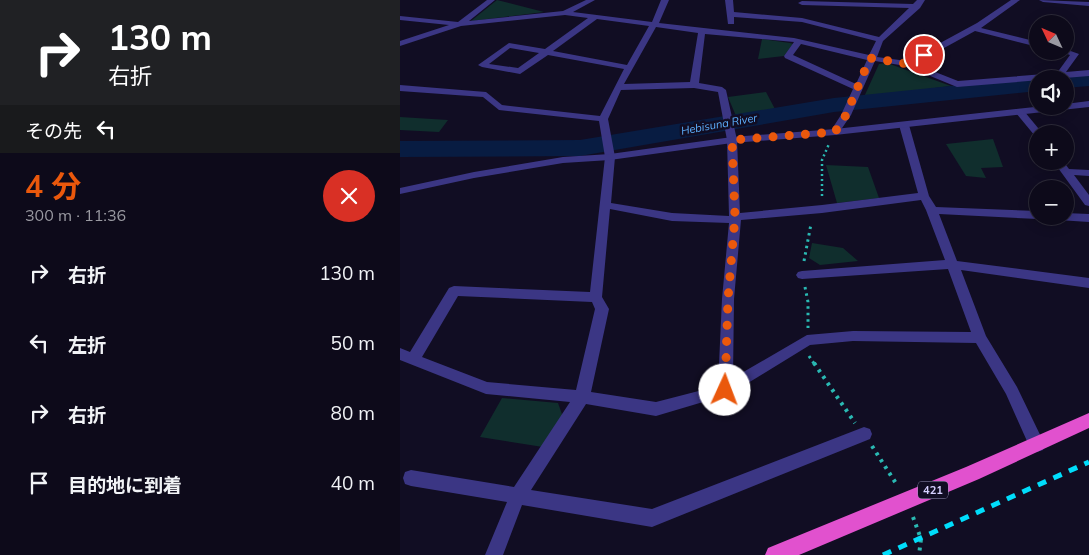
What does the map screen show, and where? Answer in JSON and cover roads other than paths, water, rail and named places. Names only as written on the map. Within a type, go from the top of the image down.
[{"type":"highway","name":"421","points":[[775,555],[1037,446],[1089,420]]},
{"type":"street","points":[[400,44],[460,24],[492,0]]},
{"type":"street","points":[[565,13],[590,0]]},
{"type":"street","points":[[494,555],[517,497],[582,397],[602,309],[596,297],[610,157],[603,119],[610,102],[654,25],[665,0]]},
{"type":"street","points":[[729,0],[733,33]]},
{"type":"street","points":[[908,64],[974,28],[1016,0]]},
{"type":"street","points":[[1043,0],[1089,4]]},
{"type":"street","points":[[858,88],[788,56],[798,32],[803,2],[919,3]]},
{"type":"street","points":[[835,132],[846,115],[870,58],[880,40],[919,3]]},
{"type":"street","points":[[400,18],[460,24],[565,13],[702,31],[733,33],[843,29],[880,40]]},
{"type":"street","points":[[730,14],[798,32],[870,58],[908,64],[956,84],[1029,79]]},
{"type":"street","points":[[595,17],[546,52],[520,71],[482,65],[509,45],[546,52],[630,68]]},
{"type":"street","points":[[974,28],[1029,42]]},
{"type":"street","points":[[694,85],[702,31]]},
{"type":"street","points":[[1074,75],[1089,73]]},
{"type":"street","points":[[620,87],[694,85],[722,90],[732,140],[735,218],[728,299],[725,390]]},
{"type":"street","points":[[400,88],[486,95],[499,106],[603,119]]},
{"type":"street","points":[[400,191],[474,175],[563,160],[610,157],[732,140],[835,132],[1022,113],[1089,104]]},
{"type":"street","points":[[1022,113],[1031,125]]},
{"type":"street","points":[[904,125],[924,196],[932,210],[980,338],[1012,391],[1037,446]]},
{"type":"street","points":[[1066,172],[1089,173]]},
{"type":"street","points":[[1066,172],[1089,203]]},
{"type":"street","points":[[605,205],[672,217],[735,218],[822,210],[924,196]]},
{"type":"street","points":[[932,210],[1029,215]]},
{"type":"street","points":[[1074,217],[1089,218]]},
{"type":"street","points":[[802,275],[951,264],[1089,283]]},
{"type":"street","points":[[596,297],[454,291],[407,357],[486,388],[582,397],[656,409],[725,390],[807,340],[853,336],[980,338]]},
{"type":"street","points":[[411,478],[652,518],[864,434]]},
{"type":"waterway","name":"Hebisuna River","points":[[1074,80],[1089,79]]},
{"type":"waterway","name":"Hebisuna River","points":[[400,149],[580,148],[834,105],[1029,85]]},
{"type":"railway","points":[[883,555],[1089,462]]}]
